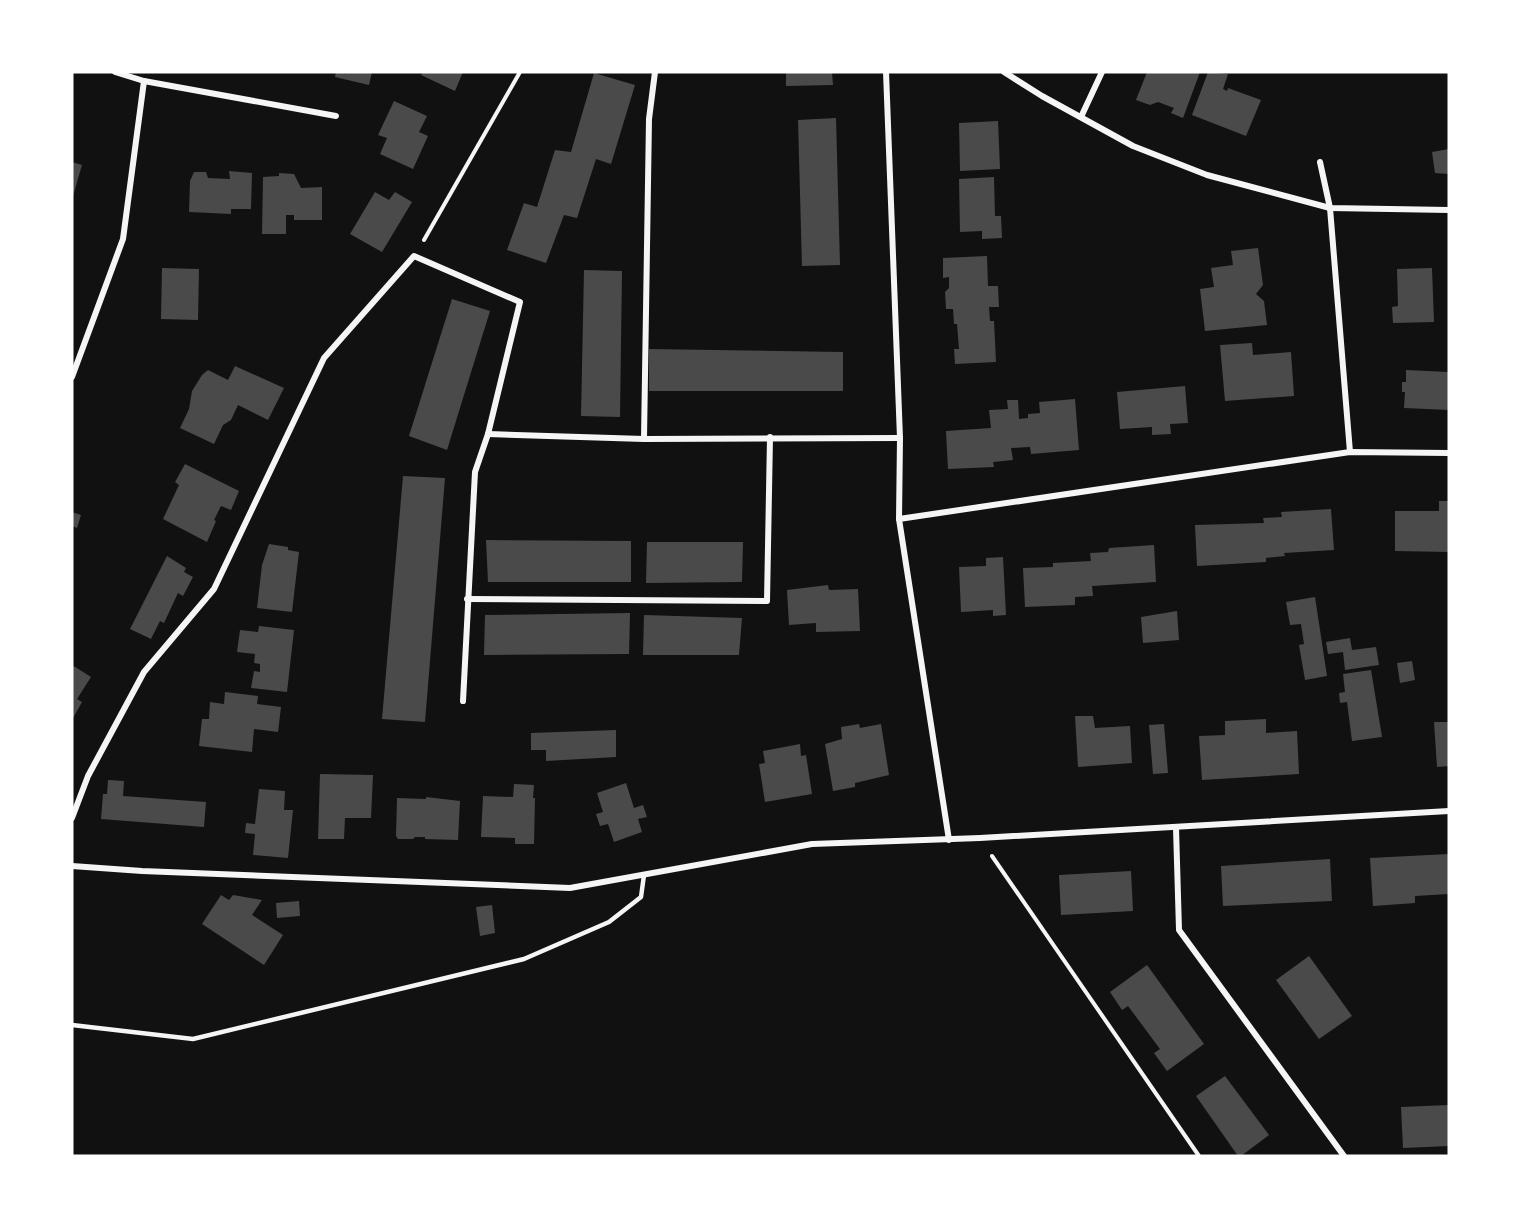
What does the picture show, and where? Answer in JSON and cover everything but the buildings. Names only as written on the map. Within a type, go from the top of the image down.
[{"type":"street","points":[[116,72],[144,81],[336,116]]},
{"type":"street","points":[[644,439],[649,119],[656,72]]},
{"type":"street","points":[[886,72],[900,438],[899,519],[949,840]]},
{"type":"street","points":[[1004,72],[1042,96],[1133,146],[1207,175],[1330,208],[1449,210]]},
{"type":"street","points":[[1081,117],[1102,72]]},
{"type":"street","points":[[72,377],[123,239],[144,81]]},
{"type":"street","points":[[1320,162],[1330,208],[1350,452]]},
{"type":"street","points":[[72,818],[88,776],[144,672],[214,589],[324,358],[414,256],[520,303],[488,434],[475,472],[467,599],[464,701]]},
{"type":"street","points":[[488,434],[644,439],[900,438]]},
{"type":"street","points":[[467,599],[767,602],[770,437]]},
{"type":"street","points":[[899,519],[1350,452],[1449,453]]},
{"type":"street","points":[[72,866],[570,888],[812,843],[949,840],[1449,811]]},
{"type":"street","points":[[1176,828],[1179,930],[1344,1156]]},
{"type":"lane","points":[[72,1025],[193,1039],[524,959],[609,922],[641,897],[644,875]]},
{"type":"path","points":[[414,256],[434,226],[520,72]]},
{"type":"path","points":[[980,838],[1199,1156]]}]
